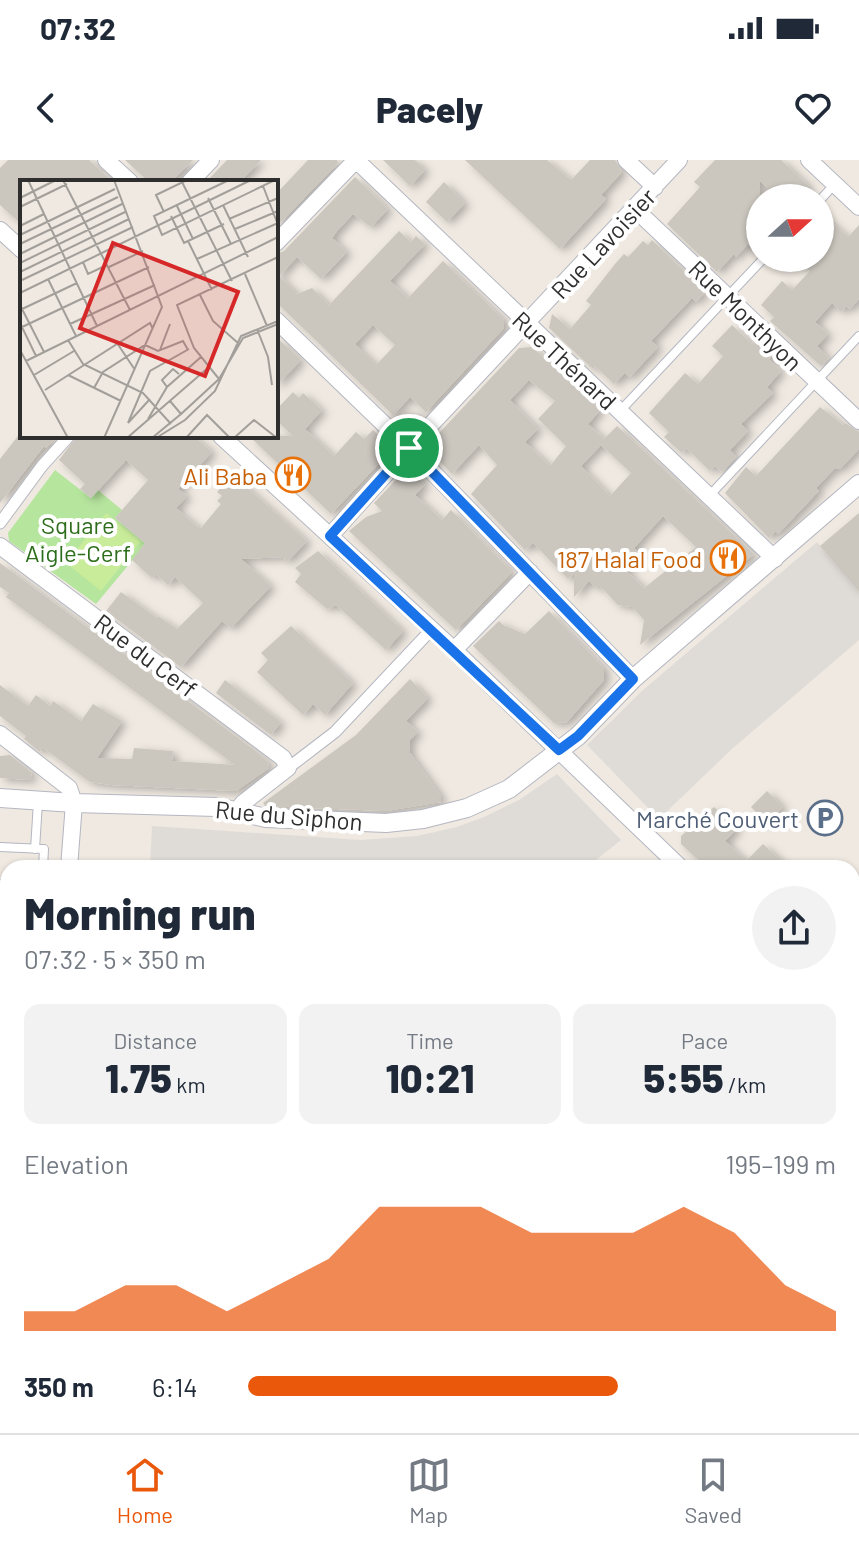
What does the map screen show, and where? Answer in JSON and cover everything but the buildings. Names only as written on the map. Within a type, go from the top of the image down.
[{"type":"street","points":[[106,160],[128,180]]},
{"type":"street","points":[[192,180],[211,160]]},
{"type":"street","points":[[278,241],[356,160]]},
{"type":"street","name":"Rue Thénard","points":[[356,160],[775,559]]},
{"type":"street","points":[[626,160],[655,187]]},
{"type":"street","name":"Rue Lavoisier","points":[[330,536],[679,160]]},
{"type":"street","points":[[809,160],[859,207]]},
{"type":"street","name":"Rue Monthyon","points":[[635,209],[859,421]]},
{"type":"street","points":[[0,230],[20,248]]},
{"type":"street","points":[[278,322],[409,448],[633,679]]},
{"type":"street","points":[[0,523],[42,466],[67,438]]},
{"type":"street","points":[[223,438],[454,650],[673,860]]},
{"type":"street","name":"Rue du Siphon","points":[[0,798],[217,807],[266,818],[386,823],[423,819],[467,808],[509,789],[565,755],[578,736],[633,679],[859,484]]},
{"type":"street","name":"Rue du Cerf","points":[[0,546],[283,758],[288,768]]},
{"type":"street","points":[[454,650],[530,572]]},
{"type":"street","points":[[235,813],[243,803],[335,732],[431,630]]},
{"type":"street","points":[[0,734],[69,788],[74,803],[70,860]]},
{"type":"lane","points":[[619,411],[751,272]]},
{"type":"lane","points":[[709,496],[859,336]]},
{"type":"lane","points":[[35,849],[38,800]]},
{"type":"lane","points":[[0,847],[44,849],[43,860]]},
{"type":"green space","name":"Square Aigle-Cerf","points":[[55,470],[91,498],[98,490],[122,510],[115,518],[146,544],[96,604],[9,541],[8,533]]},
{"type":"green space","points":[[106,513],[141,541],[101,591],[66,563]]},
{"type":"shaded area","points":[[817,542],[859,592],[859,640],[733,748],[663,815],[651,811],[587,745],[643,690]]},
{"type":"shaded area","points":[[557,774],[621,840],[596,860],[150,860],[152,826],[360,840],[417,836],[457,827],[519,800]]},
{"type":"place","name":"Ali Baba","points":[[293,475]]},
{"type":"place","name":"187 Halal Food","points":[[728,558]]},
{"type":"place","name":"Marché Couvert","points":[[825,818]]},
{"type":"route","points":[[409,448],[633,679],[578,736],[559,750],[330,536],[409,448]]}]
